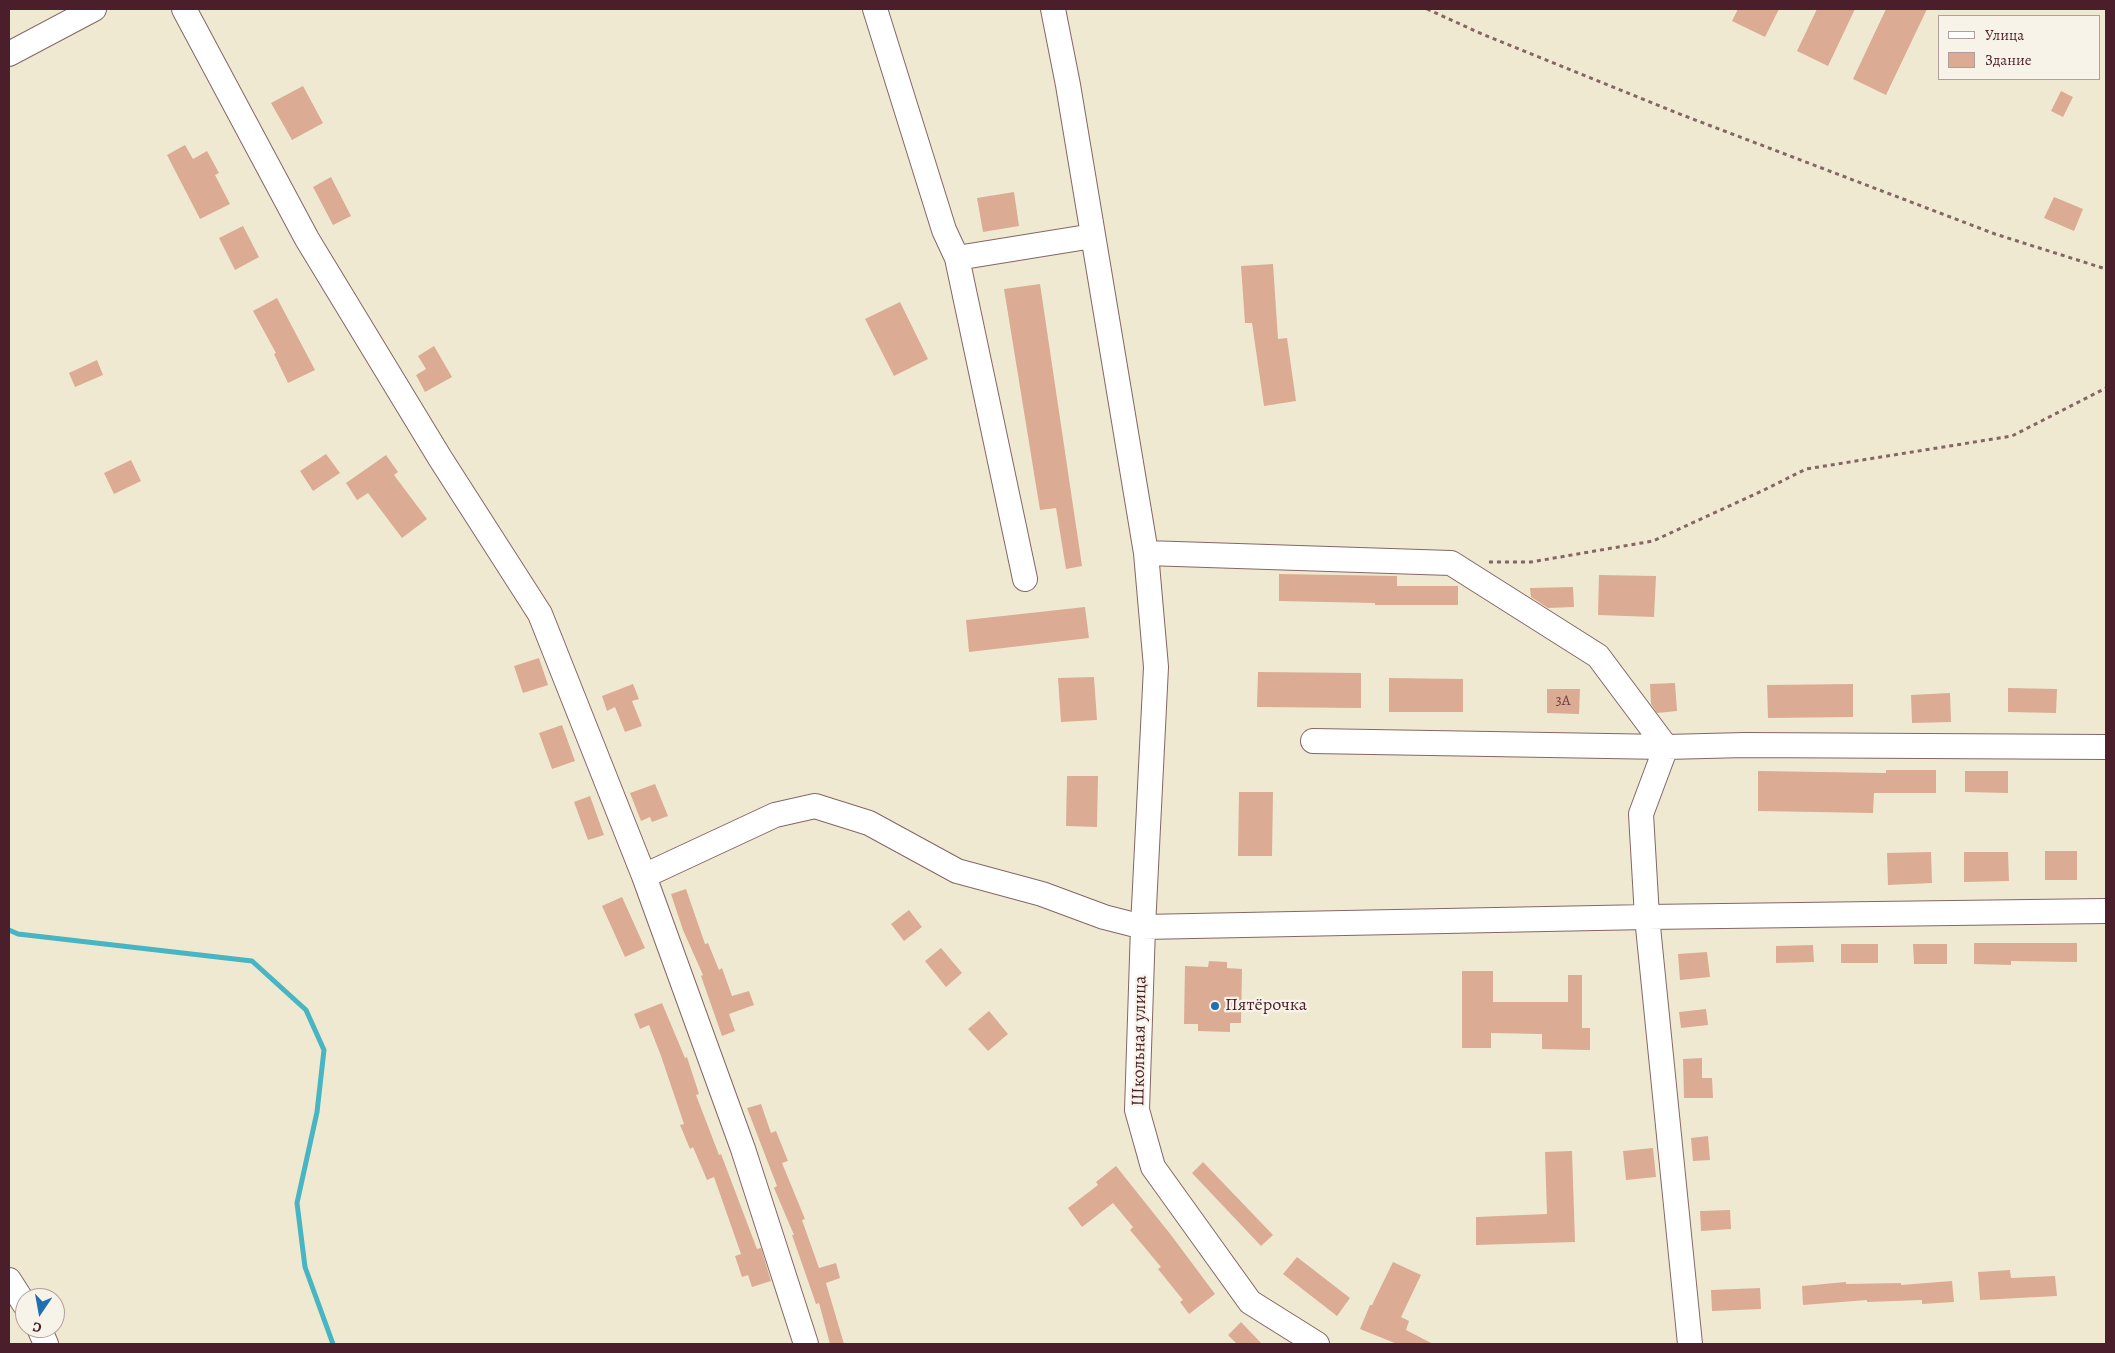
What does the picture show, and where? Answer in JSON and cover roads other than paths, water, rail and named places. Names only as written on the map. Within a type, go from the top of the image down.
[{"type":"street","points":[[9,54],[94,9]]},
{"type":"street","points":[[184,9],[307,239],[440,458],[540,614],[644,876],[743,1149],[806,1344]]},
{"type":"street","points":[[875,9],[944,230],[957,258],[1025,579]]},
{"type":"street","name":"Школьная улица","points":[[1053,9],[1146,553],[1156,667],[1143,927],[1137,1110],[1153,1167],[1250,1302],[1317,1344]]},
{"type":"street","points":[[957,258],[1093,236]]},
{"type":"street","points":[[1146,553],[1451,563],[1598,656],[1666,747]]},
{"type":"street","points":[[1312,741],[1666,747],[1745,744],[2106,748]]},
{"type":"street","points":[[1666,747],[1641,814],[1647,917],[1690,1344]]},
{"type":"street","points":[[644,876],[775,815],[815,806],[869,823],[957,872],[1042,894],[1104,917],[1143,927],[1647,917],[2106,911]]},
{"type":"waterway","points":[[9,930],[18,934],[252,961],[306,1010],[324,1050],[317,1112],[297,1203],[305,1267],[333,1344]]},
{"type":"place","name":"Пятёрочка","points":[[1215,1006]]}]
